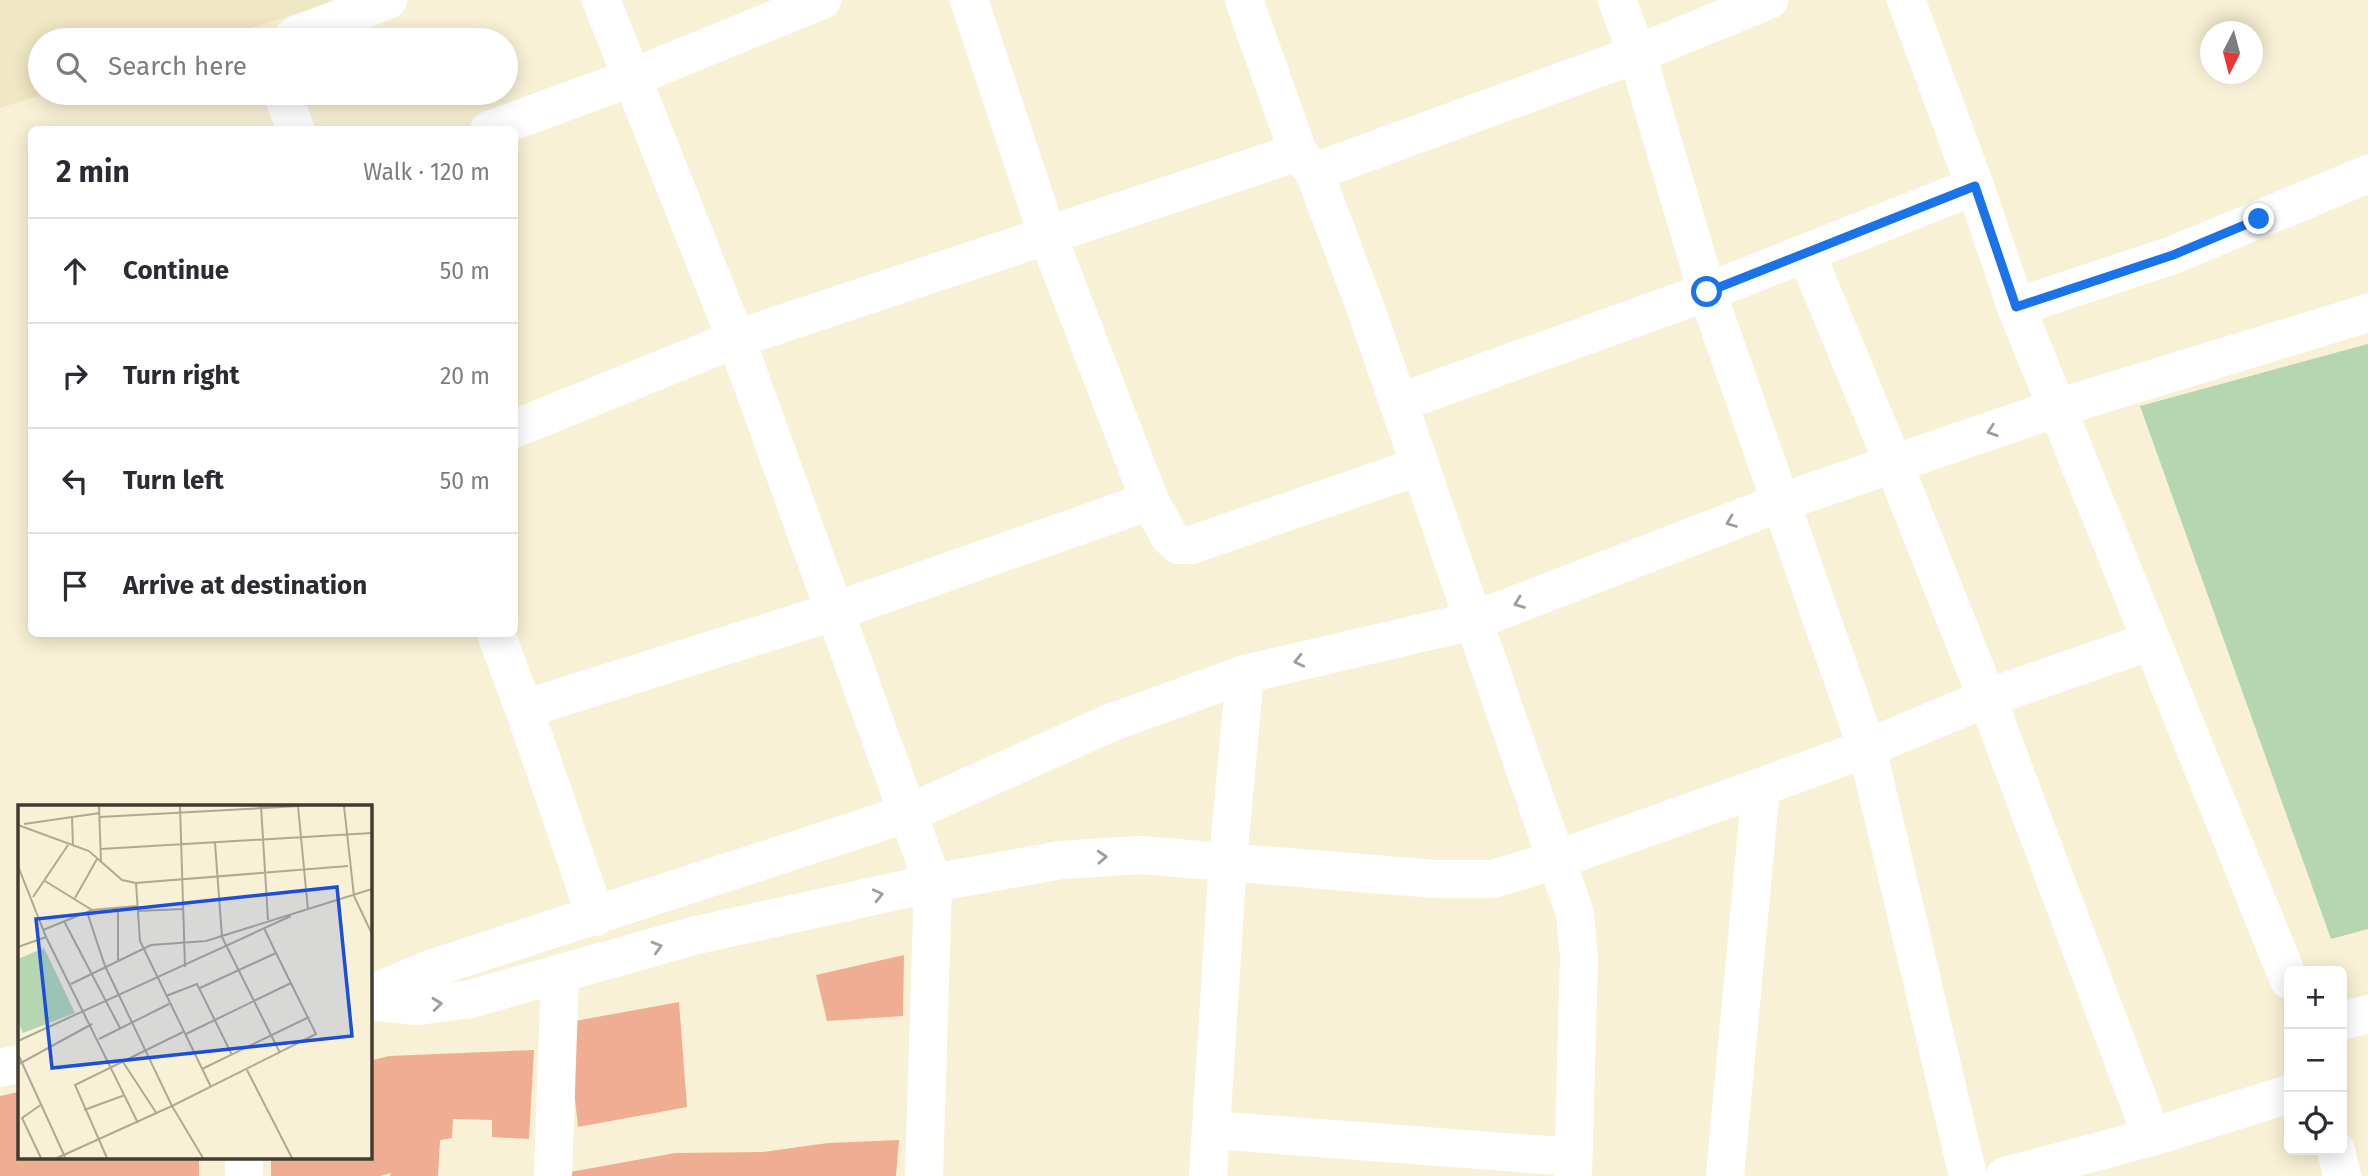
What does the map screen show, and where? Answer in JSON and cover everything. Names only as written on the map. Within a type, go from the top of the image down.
[{"type":"street","points":[[314,28],[388,0]]},
{"type":"street","points":[[601,0],[736,339],[933,883],[925,1176]]},
{"type":"street","points":[[500,126],[631,78],[822,0]]},
{"type":"street","points":[[969,0],[1047,234],[1150,501],[1169,536],[1178,545],[1191,545],[1420,466]]},
{"type":"street","points":[[1212,1130],[1573,1167],[1579,957],[1576,914],[1367,312],[1244,0]]},
{"type":"street","points":[[1617,0],[1637,54],[1707,292],[1867,748],[1968,1176]]},
{"type":"street","points":[[518,427],[736,339],[1047,234],[1306,162],[1637,54],[1769,0]]},
{"type":"street","points":[[1906,0],[1975,186],[2016,307],[2284,969]]},
{"type":"street","points":[[287,105],[294,126]]},
{"type":"street","points":[[2016,307],[2173,255],[2368,174]]},
{"type":"street","points":[[1398,403],[1707,292],[1975,186]]},
{"type":"street","points":[[1806,253],[1987,698],[2152,1137]]},
{"type":"street","points":[[371,998],[386,988],[430,969],[909,813],[1110,723],[1245,674],[1473,621],[1782,502],[2057,408],[2368,313]]},
{"type":"street","points":[[524,709],[836,611],[1150,501]]},
{"type":"street","points":[[497,637],[596,916]]},
{"type":"street","points":[[371,999],[418,1006],[444,1004],[560,975],[693,936],[933,883],[1061,860],[1140,855],[1228,860],[1397,876],[1472,881],[1493,879],[1556,860],[1761,787],[1867,748],[1987,698],[2151,641]]},
{"type":"street","points":[[1208,1176],[1228,860],[1245,674]]},
{"type":"street","points":[[1725,1176],[1761,787]]},
{"type":"street","points":[[553,1176],[560,975]]},
{"type":"street","points":[[2347,1020],[2368,1014]]},
{"type":"street","points":[[0,1068],[18,1064]]},
{"type":"street","points":[[2005,1176],[2152,1137],[2284,1096]]},
{"type":"street","points":[[2337,1155],[2342,1176]]},
{"type":"street","points":[[244,1158],[244,1176]]},
{"type":"shaded area","points":[[0,0],[339,0],[251,28],[28,28],[28,99],[0,108]]},
{"type":"green space","points":[[2368,344],[2368,929],[2331,939],[2140,406]]},
{"type":"building","points":[[904,955],[903,1016],[827,1021],[816,975]]},
{"type":"building","points":[[679,1002],[687,1107],[578,1127],[573,1081],[575,1021]]},
{"type":"building","points":[[534,1050],[529,1139],[492,1137],[492,1120],[453,1119],[452,1138],[440,1140],[438,1176],[390,1176],[391,1173],[380,1176],[271,1176],[271,1158],[371,1158],[371,1060],[389,1056]]},
{"type":"building","points":[[18,1092],[18,1158],[199,1158],[199,1176],[0,1176],[0,1096]]},
{"type":"building","points":[[899,1140],[896,1176],[570,1176],[570,1172],[675,1153],[763,1152],[828,1143]]},
{"type":"route","points":[[1707,292],[1975,186],[2016,307],[2173,255],[2259,219]]}]
